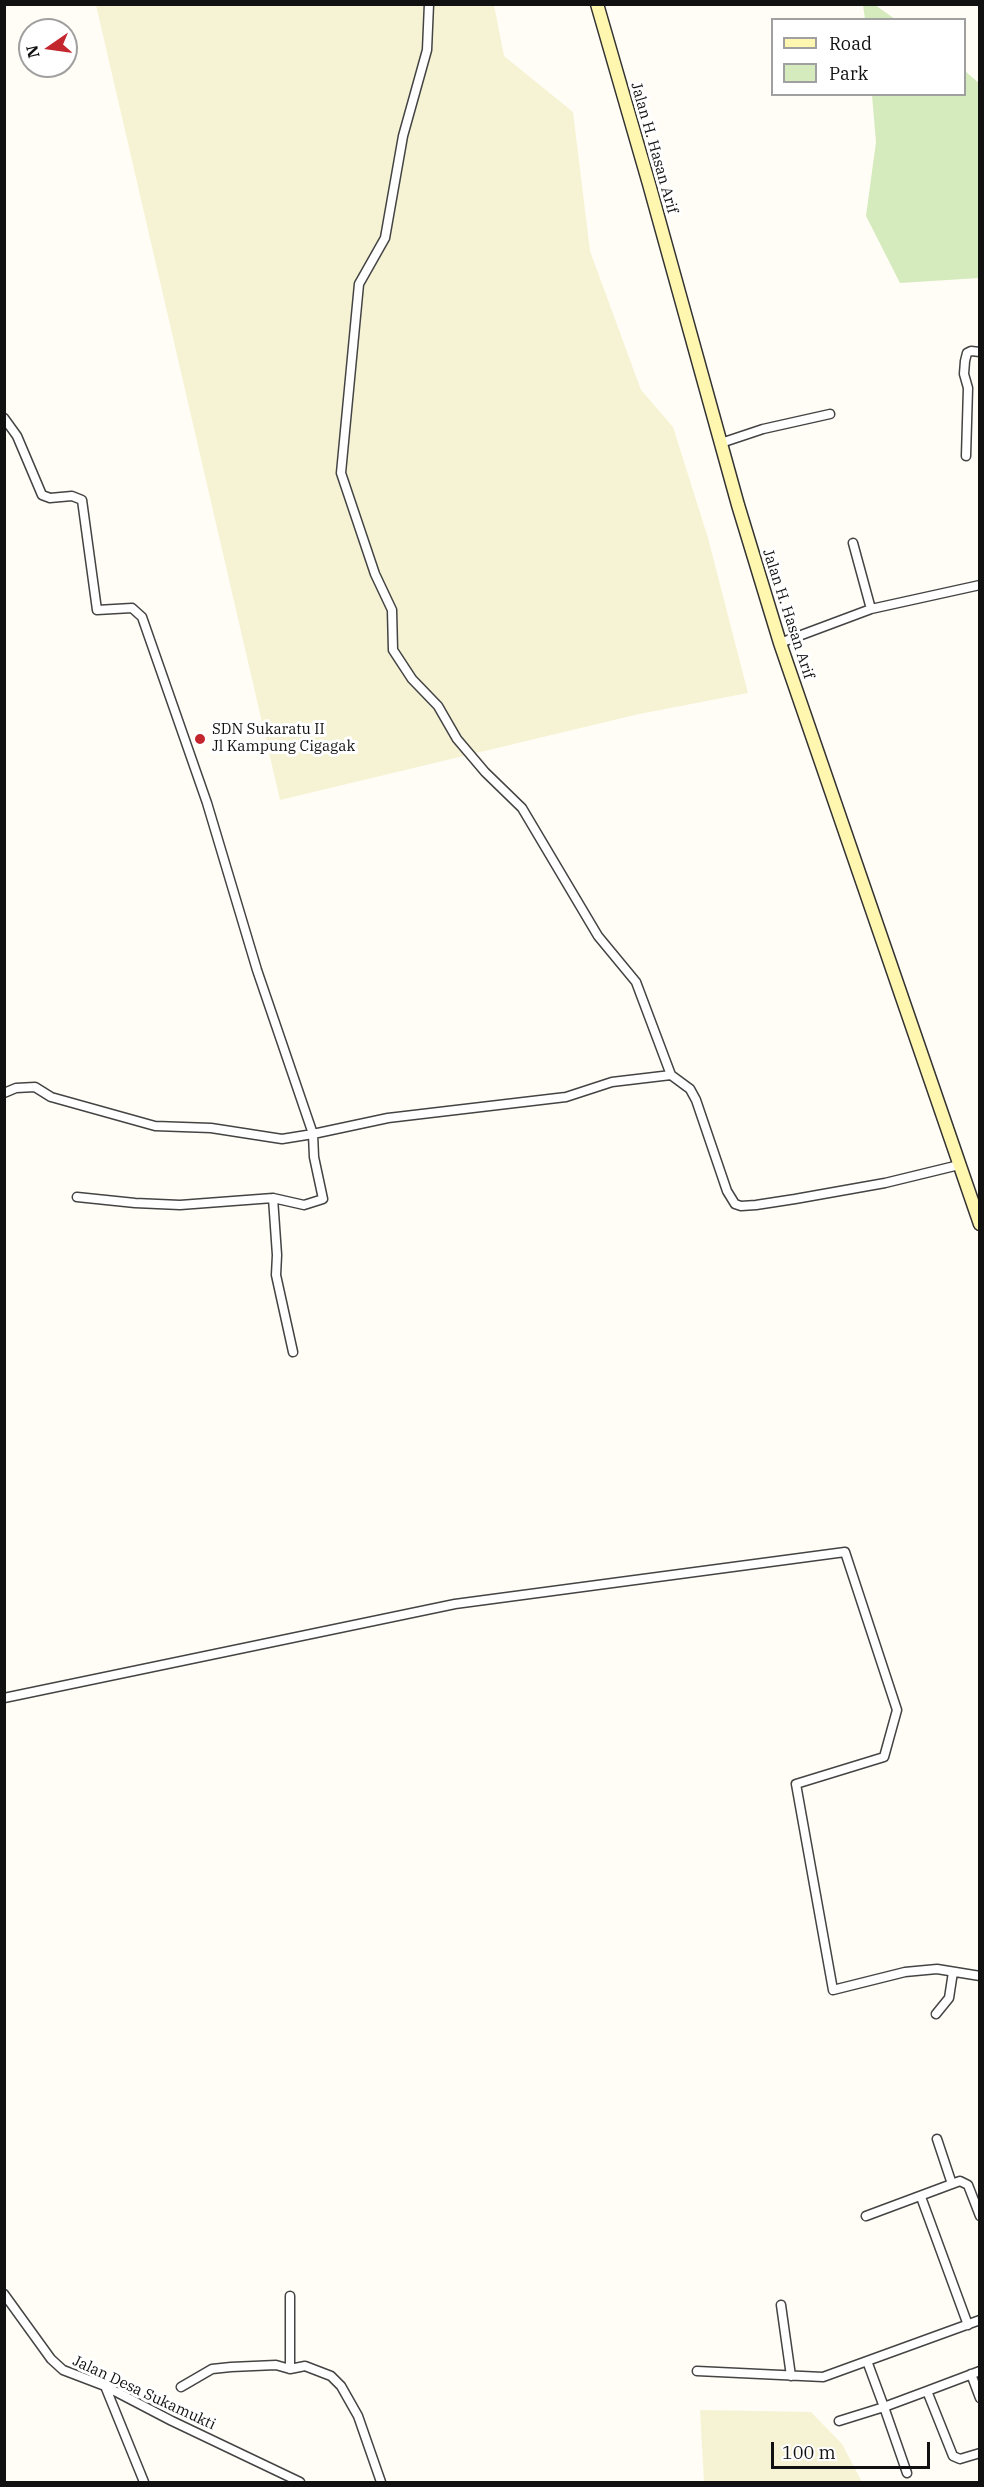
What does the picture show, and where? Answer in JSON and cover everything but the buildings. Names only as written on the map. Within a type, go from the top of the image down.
[{"type":"main road","name":"Jalan H. Hasan Arif","points":[[597,4],[780,643],[980,1224]]},
{"type":"street","points":[[429,4],[427,50],[403,136],[385,238],[359,284],[341,473],[375,574],[392,610],[393,650],[412,679],[438,706],[457,739],[485,772],[522,808],[598,936],[636,982],[671,1075],[690,1089],[696,1100],[727,1191],[734,1202],[739,1206],[756,1205],[885,1183],[959,1165]]},
{"type":"street","points":[[966,456],[968,388],[964,374],[965,361],[971,351],[980,352]]},
{"type":"street","points":[[721,443],[763,429],[830,414]]},
{"type":"street","points":[[4,418],[17,436],[42,495],[50,498],[72,496],[82,500],[97,610],[132,608],[142,617],[207,803],[254,960],[313,1134],[314,1157],[323,1199],[304,1205],[273,1198],[180,1204],[135,1203],[77,1197]]},
{"type":"street","points":[[853,543],[871,609]]},
{"type":"street","points":[[780,643],[871,609],[980,585]]},
{"type":"street","points":[[4,1093],[15,1088],[35,1087],[51,1097],[155,1126],[211,1128],[282,1139],[388,1118],[566,1097],[612,1082],[671,1075]]},
{"type":"street","points":[[273,1198],[276,1275],[293,1352]]},
{"type":"street","points":[[4,1698],[455,1604],[845,1552],[897,1710],[884,1757],[796,1784],[833,1990],[905,1972],[938,1969],[980,1976]]},
{"type":"street","points":[[936,2014],[949,1998],[953,1972]]},
{"type":"street","points":[[937,2139],[952,2184]]},
{"type":"street","points":[[866,2216],[921,2198],[960,2181],[966,2182],[980,2216]]},
{"type":"street","points":[[921,2198],[968,2325]]},
{"type":"street","name":"Jalan Desa Sukamukti","points":[[4,2294],[58,2367],[105,2386],[171,2421],[300,2482]]},
{"type":"street","points":[[290,2296],[290,2369]]},
{"type":"street","points":[[781,2305],[791,2376]]},
{"type":"street","points":[[697,2371],[823,2377],[980,2320]]},
{"type":"street","points":[[867,2361],[907,2473]]},
{"type":"street","name":"Jalan Desa Sukamukti","points":[[182,2387],[212,2369],[264,2365],[276,2365],[290,2369],[305,2366],[331,2376],[342,2386],[358,2416],[381,2482]]},
{"type":"street","points":[[839,2421],[975,2373],[980,2398]]},
{"type":"street","points":[[105,2386],[144,2482]]},
{"type":"street","points":[[927,2391],[953,2456],[960,2459],[980,2453]]},
{"type":"shaded area","points":[[96,5],[494,5],[504,56],[573,112],[590,251],[641,390],[673,427],[708,538],[748,693],[639,714],[280,800]]},
{"type":"shaded area","points":[[700,2410],[811,2412],[842,2444],[862,2482],[704,2482]]},
{"type":"green space","points":[[863,5],[875,5],[894,18],[865,18]]},
{"type":"green space","points":[[966,72],[979,83],[979,278],[900,283],[866,216],[876,142],[872,96],[966,96]]},
{"type":"place","name":"SDN Sukaratu II Jl Kampung Cigagak","points":[[200,739]]}]
